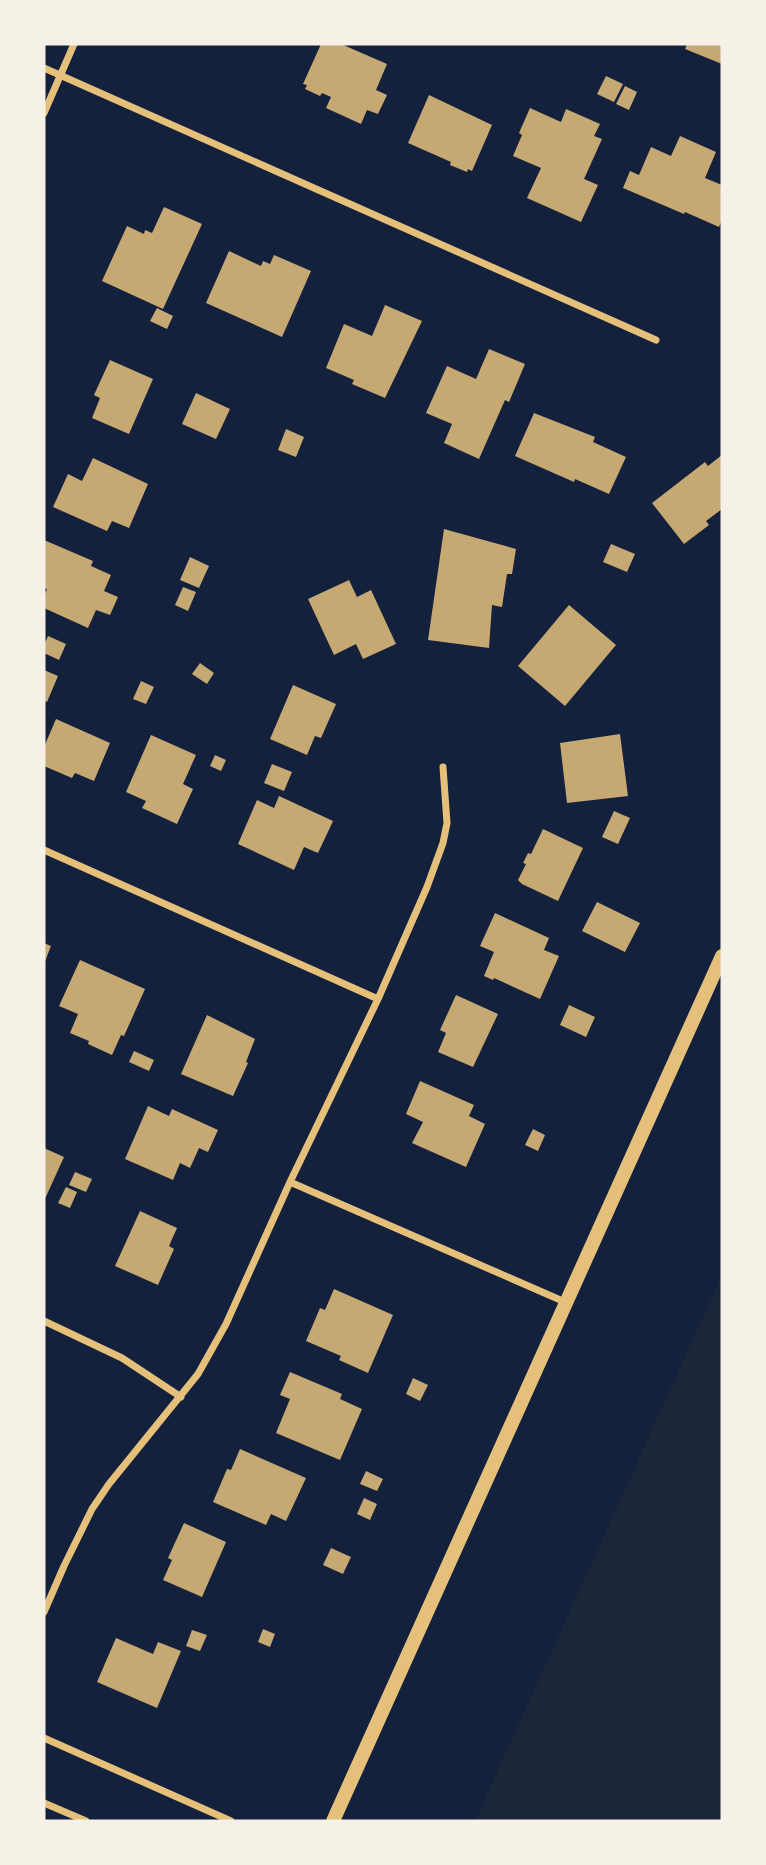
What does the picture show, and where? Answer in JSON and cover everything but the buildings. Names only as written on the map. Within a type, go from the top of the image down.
[{"type":"main road","points":[[334,1821],[722,956]]},
{"type":"street","points":[[44,113],[74,44]]},
{"type":"street","points":[[44,68],[656,340]]},
{"type":"street","points":[[44,1612],[92,1509],[109,1484],[181,1397],[214,1349],[226,1324],[290,1182],[378,999],[427,887],[443,843],[447,823],[443,767]]},
{"type":"street","points":[[44,850],[378,999]]},
{"type":"street","points":[[290,1182],[565,1302]]},
{"type":"street","points":[[44,1321],[122,1357],[181,1397]]},
{"type":"street","points":[[44,1738],[231,1821]]},
{"type":"street","points":[[44,1803],[86,1821]]},
{"type":"shaded area","points":[[722,1275],[722,1821],[475,1821]]}]
